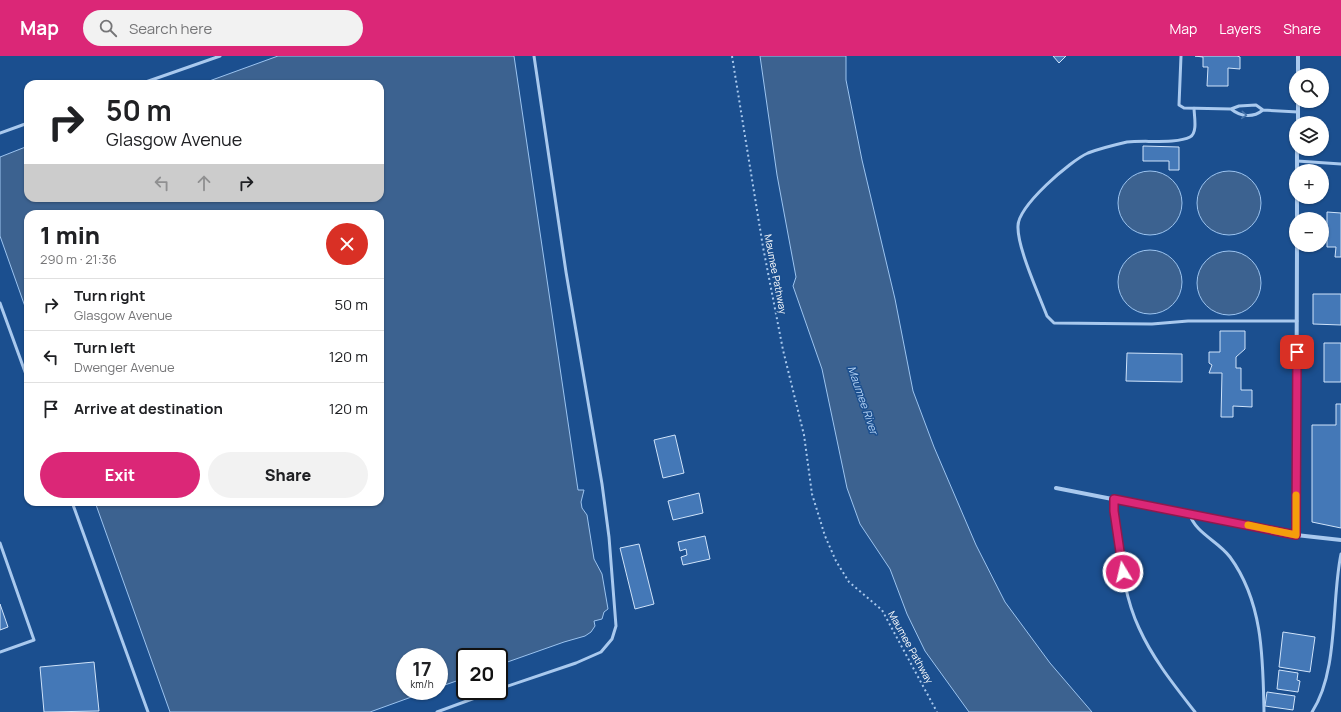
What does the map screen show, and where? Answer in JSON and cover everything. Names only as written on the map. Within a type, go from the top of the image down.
[{"type":"street","points":[[1298,56],[1298,68]]},
{"type":"street","points":[[1298,108],[1298,116]]},
{"type":"street","points":[[1298,156],[1298,162]]},
{"type":"street","points":[[1296,535],[1297,252]]},
{"type":"street","points":[[1056,488],[1296,535],[1341,540]]},
{"type":"lane","points":[[151,80],[220,56]]},
{"type":"lane","points":[[508,686],[576,663],[601,652],[612,639],[616,626],[609,537],[602,484],[566,272],[534,56]]},
{"type":"lane","points":[[1181,56],[1178,101],[1179,105],[1184,108],[1231,109],[1239,106],[1256,105],[1263,110],[1298,112]]},
{"type":"lane","points":[[1194,108],[1194,132],[1191,137],[1181,139],[1128,142],[1088,154],[1069,165],[1040,191],[1023,212],[1018,225],[1020,241],[1047,316],[1054,323],[1152,324],[1188,321],[1297,321]]},
{"type":"lane","points":[[1231,109],[1239,115],[1256,115],[1263,110]]},
{"type":"lane","points":[[0,133],[24,124]]},
{"type":"lane","points":[[1298,162],[1341,164]]},
{"type":"lane","points":[[0,303],[24,369]]},
{"type":"lane","points":[[1114,499],[1114,511],[1126,587],[1139,627],[1165,674],[1195,712]]},
{"type":"lane","points":[[73,506],[148,712]]},
{"type":"lane","points":[[1189,513],[1191,520],[1202,534],[1228,554],[1243,575],[1257,617],[1263,657],[1264,712]]},
{"type":"lane","points":[[0,543],[34,640],[0,652]]},
{"type":"lane","points":[[1312,712],[1320,700],[1328,661],[1341,554]]},
{"type":"lane","points":[[437,712],[470,700]]},
{"type":"path","name":"Maumee Pathway","points":[[732,56],[761,240],[782,350],[804,434],[812,494],[825,536],[836,561],[849,582],[882,610],[937,712]]},
{"type":"water","points":[[278,56],[514,56],[578,490],[584,490],[581,502],[582,508],[587,515],[594,559],[602,574],[608,609],[604,612],[602,619],[594,621],[595,626],[591,632],[585,636],[508,662],[508,648],[456,648],[456,681],[448,684],[448,648],[396,648],[396,700],[403,700],[370,712],[170,712],[96,506],[384,506],[384,210],[24,210],[24,304],[0,236],[0,157],[24,148],[24,202],[384,202],[384,80],[212,80]]},
{"type":"water","name":"Maumee River","points":[[760,56],[846,56],[846,80],[862,160],[895,299],[913,391],[934,447],[976,545],[1005,602],[1050,663],[1092,712],[969,712],[925,651],[907,614],[890,569],[860,524],[847,488],[822,369],[793,286],[796,277],[777,175]]},
{"type":"water","points":[[1150,171],[1162,174],[1173,180],[1179,191],[1182,203],[1179,215],[1173,226],[1162,232],[1150,235],[1138,232],[1127,226],[1121,215],[1118,203],[1121,191],[1127,180],[1138,174]]},
{"type":"water","points":[[1229,171],[1241,174],[1252,180],[1258,191],[1261,203],[1258,215],[1252,226],[1241,232],[1229,235],[1217,232],[1206,226],[1200,215],[1197,203],[1200,191],[1206,180],[1217,174]]},
{"type":"water","points":[[1150,250],[1162,253],[1173,259],[1179,270],[1182,282],[1179,294],[1173,305],[1162,311],[1150,314],[1138,311],[1127,305],[1121,294],[1118,282],[1121,270],[1127,259],[1138,253]]},
{"type":"water","points":[[1229,251],[1241,254],[1252,260],[1258,271],[1261,283],[1258,295],[1252,306],[1241,312],[1229,315],[1217,312],[1206,306],[1200,295],[1197,283],[1200,271],[1206,260],[1217,254]]},
{"type":"building","points":[[1053,56],[1066,56],[1059,63]]},
{"type":"building","points":[[1195,56],[1237,56],[1240,57],[1240,69],[1228,68],[1228,86],[1207,86],[1208,67],[1203,67],[1203,57]]},
{"type":"building","points":[[1143,146],[1179,147],[1179,170],[1169,170],[1169,161],[1143,161]]},
{"type":"building","points":[[1329,212],[1341,213],[1341,257],[1335,257],[1336,247],[1329,247]]},
{"type":"building","points":[[1313,294],[1341,294],[1341,325],[1313,324]]},
{"type":"building","points":[[1220,331],[1245,331],[1245,349],[1236,357],[1236,368],[1241,368],[1241,390],[1252,390],[1252,407],[1233,406],[1233,417],[1221,417],[1222,373],[1209,373],[1212,365],[1209,363],[1209,352],[1220,352]]},
{"type":"building","points":[[1324,343],[1341,343],[1341,382],[1324,382]]},
{"type":"building","points":[[1127,353],[1182,354],[1182,382],[1126,381]]},
{"type":"building","points":[[1336,404],[1341,404],[1341,528],[1312,522],[1312,425],[1336,425]]},
{"type":"building","points":[[675,435],[684,473],[663,478],[654,440]]},
{"type":"building","points":[[699,493],[703,513],[673,520],[668,501]]},
{"type":"building","points":[[705,536],[710,559],[683,565],[681,557],[687,555],[686,549],[680,551],[678,542]]},
{"type":"building","points":[[639,544],[654,604],[635,609],[620,548]]},
{"type":"building","points":[[0,604],[8,627],[0,630]]},
{"type":"building","points":[[1283,632],[1315,637],[1310,672],[1279,667]]},
{"type":"building","points":[[94,662],[99,711],[44,712],[40,667]]},
{"type":"building","points":[[1279,670],[1298,673],[1297,680],[1300,681],[1298,692],[1277,689]]},
{"type":"building","points":[[1267,692],[1295,696],[1293,710],[1265,706]]},
{"type":"slow traffic","points":[[1248,525],[1296,535],[1296,495]]},
{"type":"route","points":[[1123,572],[1114,511],[1114,499],[1296,535],[1297,352]]}]
